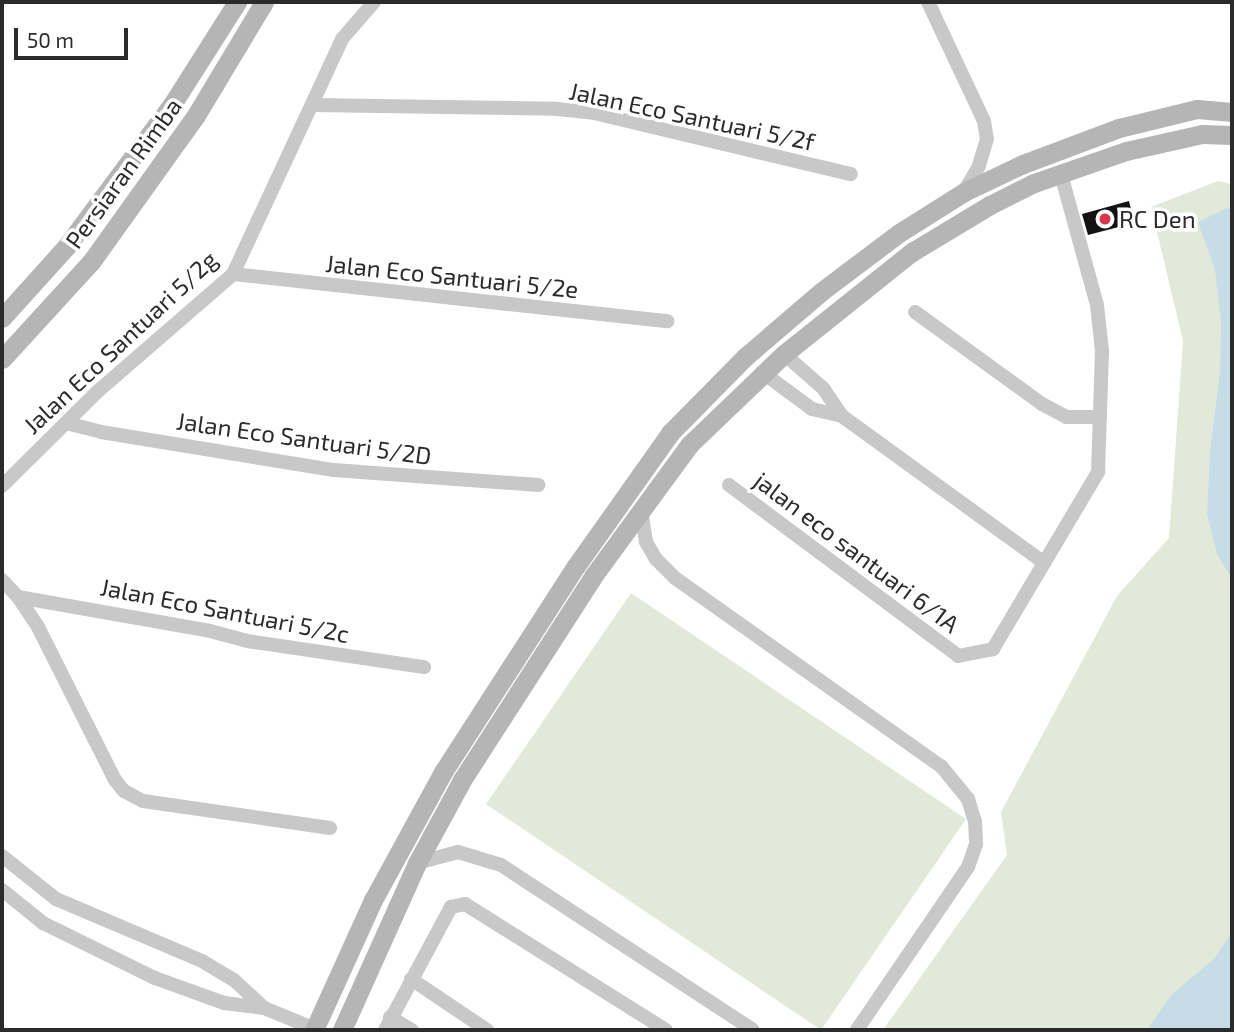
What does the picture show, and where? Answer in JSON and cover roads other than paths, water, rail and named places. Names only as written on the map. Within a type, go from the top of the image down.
[{"type":"street","name":"Persiaran Rimba","points":[[2,318],[66,247],[173,103],[237,2]]},
{"type":"street","name":"Persiaran Rimba","points":[[2,359],[91,262],[195,117],[264,2]]},
{"type":"street","name":"Jalan Eco Santuari 5/2g","points":[[2,486],[66,423],[233,274],[342,39],[374,2]]},
{"type":"street","points":[[928,2],[984,121],[986,139],[979,166],[964,192]]},
{"type":"street","name":"Jalan Eco Santuari 5/2f","points":[[313,105],[557,109],[594,113],[851,174]]},
{"type":"street","points":[[2,890],[43,923],[155,978],[224,1003],[264,1008],[315,1030],[373,901],[443,772],[576,566],[670,433],[744,357],[822,290],[898,233],[964,192],[1023,164],[1119,128],[1197,109],[1232,112],[1232,128]]},
{"type":"street","points":[[342,1030],[417,863],[461,780],[594,575],[689,445],[762,372],[784,354],[912,252],[989,205],[1061,174],[1126,151],[1202,134],[1232,135]]},
{"type":"street","name":"jalan eco santuari 6/1A","points":[[729,485],[958,656],[993,649],[1098,472],[1102,351],[1097,303],[1061,174]]},
{"type":"street","name":"Jalan Eco Santuari 5/2e","points":[[233,274],[667,321]]},
{"type":"street","points":[[915,312],[1042,404],[1066,417],[1100,417]]},
{"type":"street","points":[[784,354],[823,388],[842,416],[1044,564]]},
{"type":"street","points":[[762,372],[812,409],[842,416]]},
{"type":"street","name":"Jalan Eco Santuari 5/2D","points":[[66,423],[101,432],[334,470],[538,485]]},
{"type":"street","points":[[641,510],[646,542],[656,559],[675,578],[942,766],[968,799],[975,821],[976,844],[968,867],[857,1030]]},
{"type":"street","points":[[2,580],[18,597],[38,627],[115,780],[124,791],[143,801],[330,828]]},
{"type":"street","name":"Jalan Eco Santuari 5/2c","points":[[18,597],[147,618],[247,641],[424,667]]},
{"type":"street","points":[[417,863],[457,852],[501,865],[753,1030]]},
{"type":"street","points":[[2,856],[56,900],[202,961],[234,980],[264,1008]]},
{"type":"street","points":[[412,1030],[388,1024],[451,907],[465,904],[666,1030]]},
{"type":"street","points":[[411,979],[487,1030]]},
{"type":"water","points":[[1227,208],[1232,209],[1232,579],[1217,554],[1207,515],[1210,451],[1220,371],[1221,323],[1215,270],[1198,222]]},
{"type":"water","points":[[1232,932],[1232,1030],[1147,1030],[1172,994],[1214,959]]},
{"type":"place","name":"RC Den","points":[[1105,219]]}]
